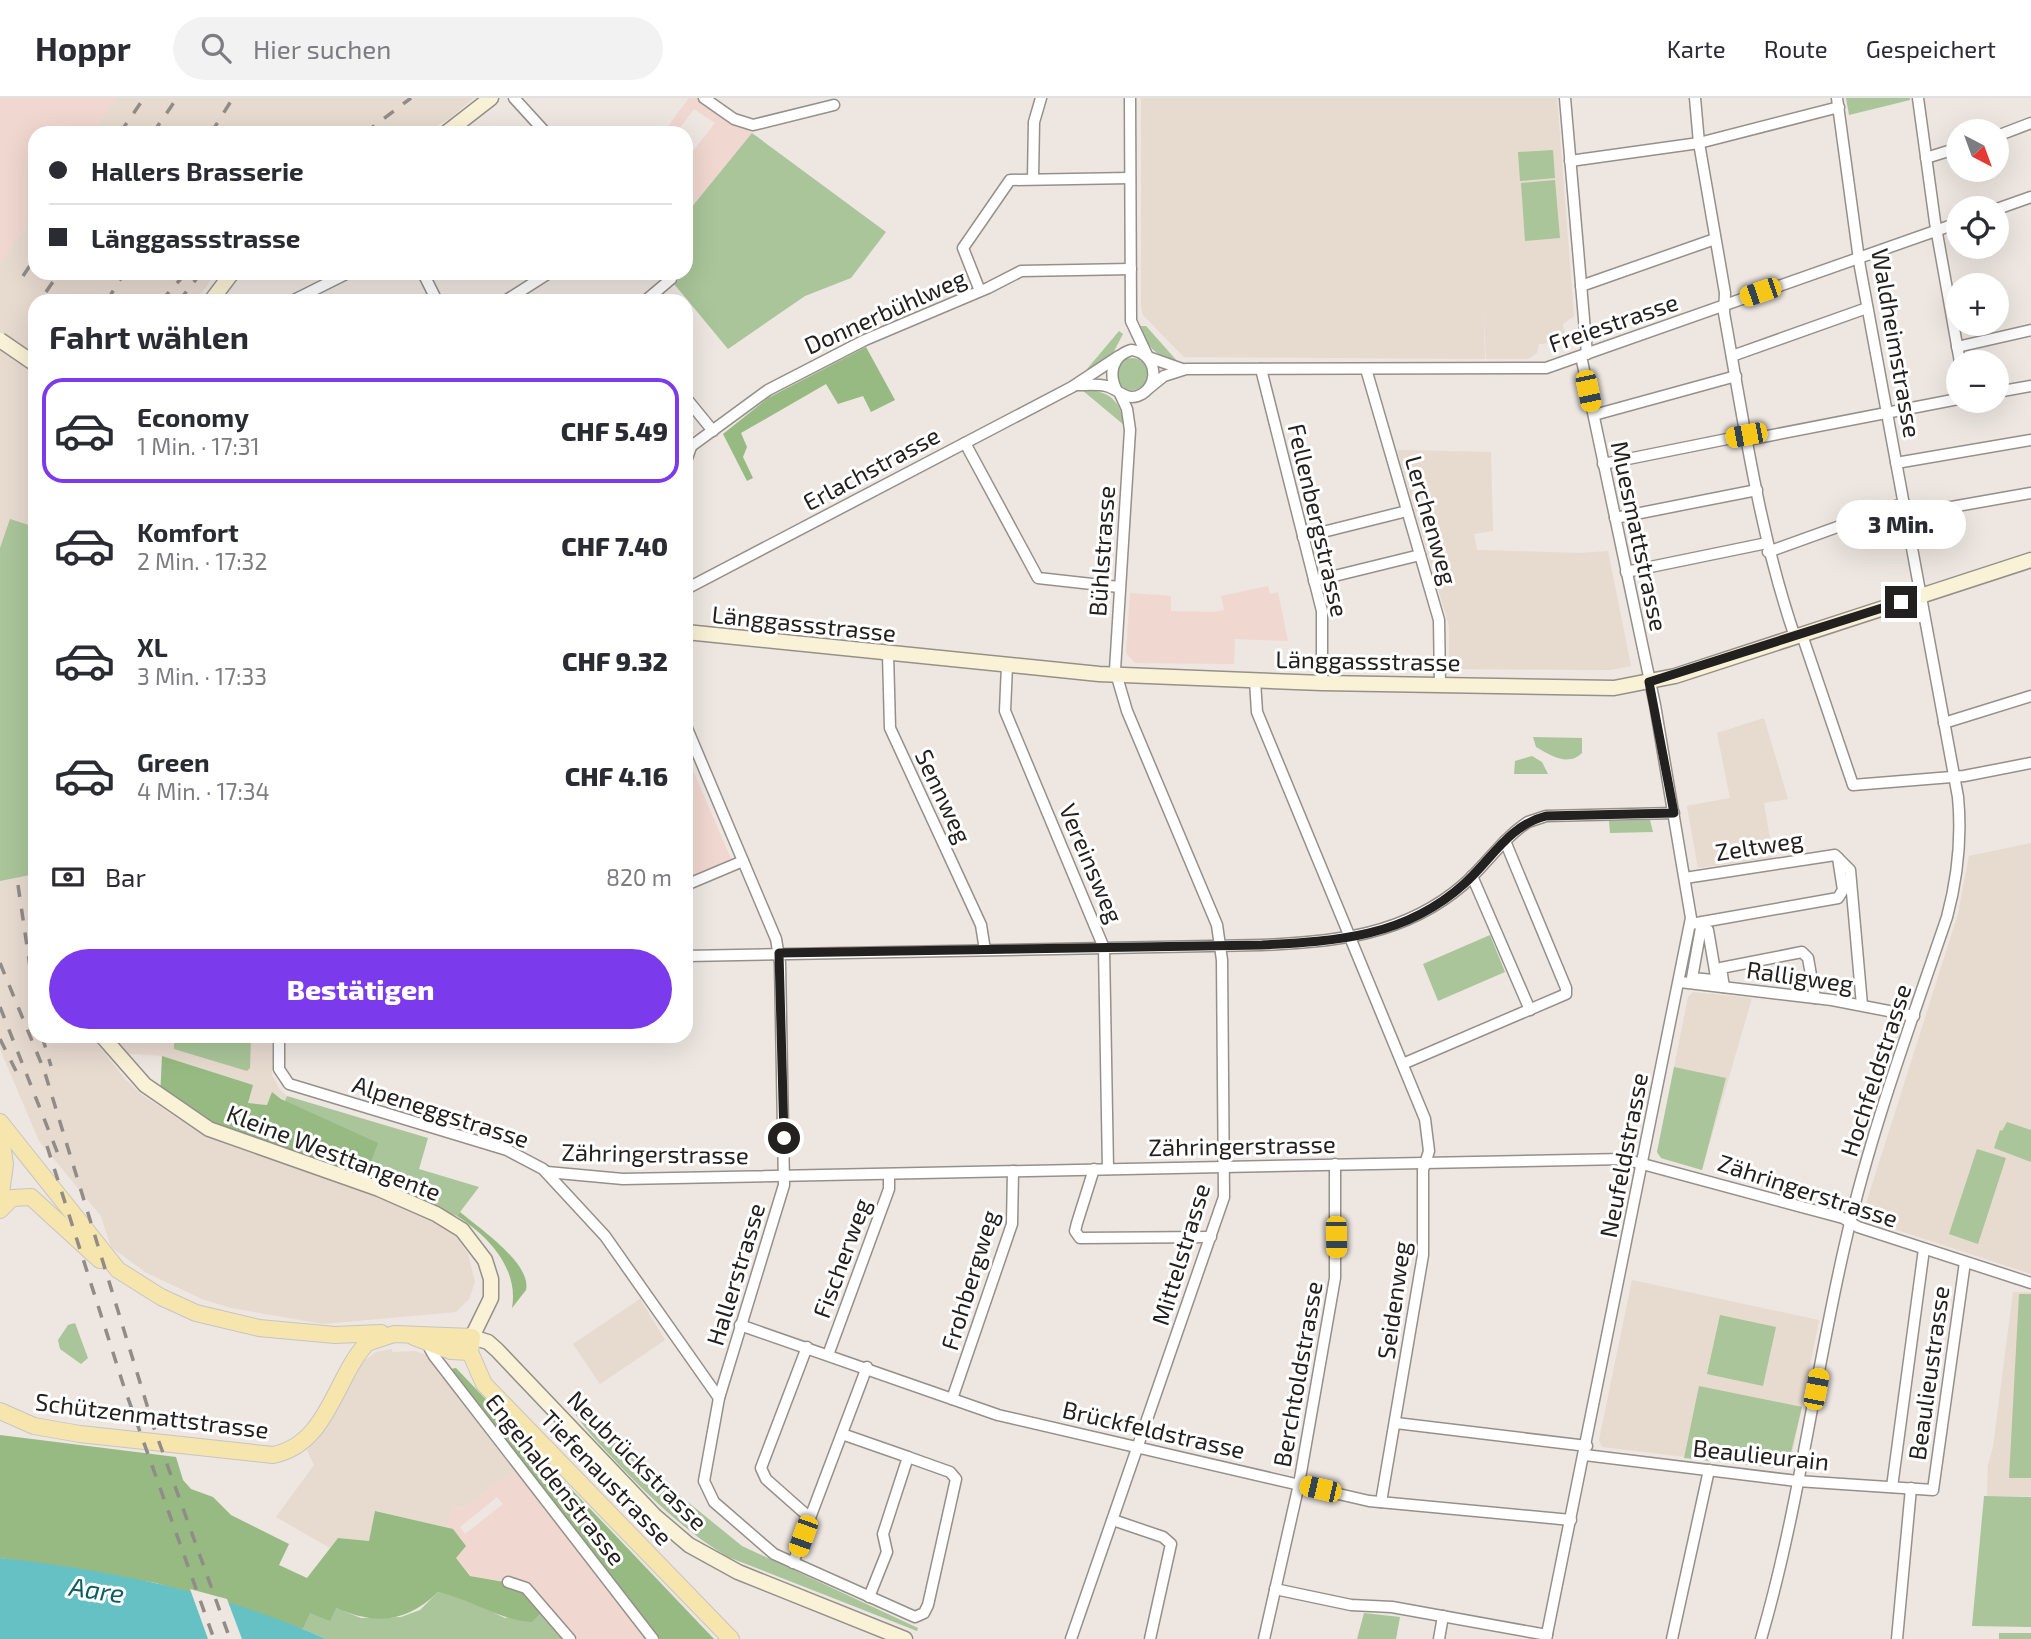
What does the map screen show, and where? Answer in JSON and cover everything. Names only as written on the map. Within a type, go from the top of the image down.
[{"type":"main road","points":[[457,126],[491,98]]},
{"type":"main road","points":[[0,340],[28,359]]},
{"type":"main road","name":"Länggassstrasse","points":[[693,633],[1115,675],[1322,684],[1614,688],[1649,682],[1799,636],[2031,560]]},
{"type":"main road","name":"Kleine Westtangente","points":[[108,1043],[145,1085],[209,1129],[379,1189],[436,1214],[462,1230],[478,1248],[491,1279],[491,1298],[471,1345]]},
{"type":"main road","points":[[0,1122],[118,1270]]},
{"type":"main road","points":[[0,1132],[5,1164],[0,1201]]},
{"type":"main road","points":[[0,1210],[12,1198],[32,1196],[102,1261],[161,1297],[196,1312],[259,1328],[335,1335],[402,1334]]},
{"type":"main road","name":"Schützenmattstrasse","points":[[0,1411],[18,1420],[80,1434],[277,1454],[297,1447],[313,1432],[367,1343],[402,1334],[471,1345]]},
{"type":"main road","points":[[335,1335],[348,1342],[357,1357]]},
{"type":"main road","name":"Neubrückstrasse","points":[[471,1345],[488,1342],[497,1350],[655,1516],[689,1545],[738,1572],[905,1639]]},
{"type":"main road","name":"Tiefenaustrasse","points":[[471,1345],[484,1384],[731,1639]]},
{"type":"main road","points":[[0,1424],[18,1420]]},
{"type":"street","points":[[514,98],[540,126]]},
{"type":"street","points":[[704,98],[738,121],[753,125],[834,105]]},
{"type":"street","points":[[1034,178],[1034,122],[1041,98]]},
{"type":"street","points":[[1119,392],[1112,371],[1131,321],[1130,98]]},
{"type":"street","name":"Muesmattstrasse","points":[[1565,98],[1584,355],[1603,464],[1649,682]]},
{"type":"street","points":[[1695,98],[1699,143],[1716,239],[1732,356],[1768,548],[1853,785],[1964,776],[2031,762]]},
{"type":"street","points":[[1918,98],[1936,230],[1958,350]]},
{"type":"street","points":[[1570,161],[1699,143],[1838,102]]},
{"type":"street","name":"Waldheimstrasse","points":[[1838,102],[1867,308],[1921,595]]},
{"type":"street","points":[[2009,131],[2031,123]]},
{"type":"street","points":[[1926,159],[1946,152]]},
{"type":"street","points":[[980,291],[964,256],[964,245],[1008,182],[1014,178],[1130,178]]},
{"type":"street","points":[[2009,205],[2031,197]]},
{"type":"street","name":"Freiestrasse","points":[[1147,356],[1182,369],[1535,369],[1584,355],[1946,227]]},
{"type":"street","points":[[1581,286],[1716,239]]},
{"type":"street","name":"Donnerbühlweg","points":[[693,444],[780,384],[865,340],[1029,269],[1131,269]]},
{"type":"street","points":[[306,294],[334,280]]},
{"type":"street","points":[[516,294],[538,280]]},
{"type":"street","points":[[653,294],[670,280]]},
{"type":"street","points":[[1732,356],[1867,308]]},
{"type":"street","points":[[1075,386],[1097,385],[1131,398],[1146,390],[1153,373],[1131,321]]},
{"type":"street","points":[[1957,347],[2031,330]]},
{"type":"street","points":[[1120,355],[1131,350],[1147,356]]},
{"type":"street","name":"Erlachstrasse","points":[[693,585],[1075,386],[1120,355]]},
{"type":"street","name":"Freiestrasse","points":[[1146,390],[1182,369]]},
{"type":"street","name":"Fellenbergstrasse","points":[[1261,369],[1324,628],[1322,684]]},
{"type":"street","name":"Lerchenweg","points":[[1366,369],[1441,628],[1440,685]]},
{"type":"street","points":[[1594,415],[1736,376]]},
{"type":"street","points":[[2009,390],[2031,386]]},
{"type":"street","name":"Bühlstrasse","points":[[1130,430],[1146,390]]},
{"type":"street","name":"Bühlstrasse","points":[[1115,675],[1130,430],[1127,409],[1119,392]]},
{"type":"street","points":[[1603,464],[1946,401]]},
{"type":"street","points":[[693,407],[713,431]]},
{"type":"street","points":[[1896,463],[2031,440]]},
{"type":"street","points":[[965,443],[1037,577],[1080,585],[1119,587]]},
{"type":"street","points":[[1615,518],[1756,490]]},
{"type":"street","points":[[1906,515],[2031,493]]},
{"type":"street","points":[[1626,572],[1768,548],[1904,503]]},
{"type":"street","points":[[1303,537],[1407,511]]},
{"type":"street","points":[[1314,582],[1420,555]]},
{"type":"street","name":"Hochfeldstrasse","points":[[1761,1639],[1797,1481],[1850,1222],[1957,875],[1960,826],[1954,775],[1921,595]]},
{"type":"street","name":"Sennweg","points":[[888,654],[890,728],[981,925],[985,950]]},
{"type":"street","name":"Vereinsweg","points":[[1007,665],[1005,711],[1104,948],[1108,1169]]},
{"type":"street","name":"Mittelstrasse","points":[[1071,1639],[1211,1237],[1224,1197],[1226,1167],[1220,945],[1215,916],[1127,711],[1115,675]]},
{"type":"street","name":"Seidenweg","points":[[1255,681],[1257,712],[1426,1119],[1429,1151],[1425,1163],[1423,1255],[1381,1502]]},
{"type":"street","name":"Neufeldstrasse","points":[[1275,1588],[1351,1605],[1443,1616],[1546,1637],[1691,924],[1674,813],[1649,682]]},
{"type":"street","points":[[1944,723],[2031,696]]},
{"type":"street","name":"Hallerstrasse","points":[[693,743],[776,939],[779,953],[784,1175],[784,1185],[719,1398],[705,1465],[705,1487],[714,1502],[752,1536],[774,1554],[793,1563]]},
{"type":"street","points":[[693,956],[1220,945],[1352,938],[1419,914],[1450,896],[1528,822],[1546,816],[1674,813]]},
{"type":"street","points":[[1405,1063],[1566,994],[1566,988],[1505,841]]},
{"type":"street","name":"Zeltweg","points":[[1685,878],[1831,854],[1838,858]]},
{"type":"street","points":[[1691,924],[1838,898],[1843,890],[1838,858]]},
{"type":"street","points":[[1838,858],[1850,870],[1862,1005]]},
{"type":"street","points":[[693,883],[743,861]]},
{"type":"street","points":[[1472,876],[1530,1010]]},
{"type":"street","points":[[1724,987],[1721,968],[1802,952],[1808,958],[1815,998]]},
{"type":"street","name":"Ralligweg","points":[[1679,982],[1815,998],[1914,1016]]},
{"type":"street","name":"Alpeneggstrasse","points":[[279,1043],[279,1069],[288,1083],[511,1151],[547,1172],[605,1236],[719,1398]]},
{"type":"street","name":"Zähringerstrasse","points":[[547,1172],[623,1179],[1624,1159],[1752,1192],[2031,1283]]},
{"type":"street","name":"Berchtoldstrasse","points":[[1264,1639],[1299,1484],[1336,1275],[1335,1164]]},
{"type":"street","points":[[1094,1169],[1075,1231],[1080,1238],[1211,1237]]},
{"type":"street","name":"Frohbergweg","points":[[952,1399],[1012,1224],[1013,1171]]},
{"type":"street","name":"Fischerweg","points":[[828,1354],[889,1189],[889,1174]]},
{"type":"street","name":"Zähringerstrasse","points":[[1892,1487],[1924,1249]]},
{"type":"street","name":"Beaulieustrasse","points":[[1933,1490],[1965,1262]]},
{"type":"street","name":"Brückfeldstrasse","points":[[740,1325],[867,1367],[998,1415],[1381,1502],[1430,1504],[1571,1520]]},
{"type":"street","name":"Engehaldenstrasse","points":[[431,1339],[436,1359],[653,1639]]},
{"type":"street","points":[[807,1348],[761,1471],[810,1518]]},
{"type":"street","points":[[842,1434],[950,1472],[956,1479],[928,1605],[922,1614],[911,1616],[793,1563],[867,1367]]},
{"type":"street","name":"Beaulieurain","points":[[1396,1423],[1797,1481],[1933,1490]]},
{"type":"street","points":[[869,1597],[887,1552],[883,1534],[908,1457]]},
{"type":"street","points":[[1672,1639],[1709,1470]]},
{"type":"street","name":"Beaulieustrasse","points":[[1897,1639],[1911,1488]]},
{"type":"street","points":[[1113,1520],[1163,1537],[1171,1544],[1150,1639]]},
{"type":"street","points":[[508,1582],[526,1588],[570,1639]]},
{"type":"street","points":[[1438,1639],[1443,1616]]},
{"type":"shaded area","points":[[0,98],[116,98],[97,126],[28,126],[28,223],[0,263]]},
{"type":"shaded area","points":[[116,98],[474,98],[436,126],[97,126]]},
{"type":"shaded area","points":[[689,98],[697,98],[752,133],[693,205],[693,151],[715,123],[694,109],[681,126],[668,126]]},
{"type":"shaded area","points":[[1141,98],[1557,98],[1574,316],[1563,324],[1565,342],[1539,344],[1537,353],[1528,359],[1486,359],[1483,301],[1485,359],[1184,357],[1143,315],[1141,306]]},
{"type":"shaded area","points":[[28,223],[28,280],[211,280],[201,294],[28,294],[28,763],[25,779],[28,814],[28,1043],[97,1043],[125,1079],[142,1095],[191,1127],[218,1140],[399,1203],[451,1229],[468,1254],[475,1282],[469,1299],[456,1312],[323,1324],[231,1308],[202,1299],[145,1272],[111,1247],[101,1216],[39,1141],[0,1049],[0,263]]},
{"type":"shaded area","points":[[1397,450],[1491,452],[1493,531],[1474,534],[1477,550],[1580,553],[1608,551],[1631,666],[1610,670],[1449,669],[1449,626]]},
{"type":"shaded area","points":[[1268,586],[1270,594],[1278,592],[1288,641],[1235,639],[1234,664],[1135,663],[1126,653],[1130,593],[1171,596],[1171,611],[1213,612],[1224,610],[1221,596]]},
{"type":"shaded area","points":[[1764,718],[1788,799],[1764,803],[1773,858],[1698,868],[1687,806],[1730,798],[1717,733]]},
{"type":"shaded area","points":[[693,770],[731,859],[693,875]]},
{"type":"shaded area","points":[[2031,843],[2031,1274],[1870,1221],[1864,1210],[1958,914],[1969,856]]},
{"type":"shaded area","points":[[1693,992],[1752,998],[1702,1170],[1663,1159],[1657,1152],[1688,997]]},
{"type":"shaded area","points":[[108,1043],[272,1043],[272,1075],[280,1090],[287,1096],[285,1101],[272,1092],[268,1105],[248,1103],[252,1085],[162,1056],[116,1053]]},
{"type":"shaded area","points":[[1632,1280],[1819,1320],[1791,1461],[1787,1469],[1602,1447],[1599,1440]]},
{"type":"shaded area","points":[[2013,1292],[2031,1292],[2031,1496],[1987,1496],[1988,1465],[1993,1447]]},
{"type":"shaded area","points":[[640,1299],[665,1340],[600,1384],[573,1344]]},
{"type":"shaded area","points":[[392,1349],[392,1352],[415,1351],[426,1355],[516,1470],[463,1508],[452,1506],[447,1528],[376,1511],[369,1541],[338,1538],[330,1548],[276,1517],[314,1465],[307,1450],[322,1433],[361,1363],[376,1352]]},
{"type":"shaded area","points":[[516,1470],[646,1639],[570,1639],[508,1582],[471,1576],[456,1558],[447,1528],[452,1506],[463,1508]],"holes":[[[497,1497],[503,1504],[465,1534],[460,1527]]]},
{"type":"green space","points":[[1846,98],[1910,98],[1910,100],[1849,115]]},
{"type":"green space","points":[[752,133],[886,232],[851,278],[805,296],[728,349],[693,307],[693,294],[682,294],[671,280],[693,280],[693,205]]},
{"type":"green space","points":[[1553,150],[1555,178],[1520,181],[1518,152]]},
{"type":"green space","points":[[1555,180],[1560,238],[1525,241],[1521,183]]},
{"type":"green space","points":[[1137,326],[1146,326],[1178,362],[1153,350]]},
{"type":"green space","points":[[1119,331],[1123,334],[1111,357],[1089,371],[1087,369]]},
{"type":"green space","points":[[866,347],[895,400],[871,412],[863,396],[838,404],[826,384],[741,433],[747,447],[743,457],[753,478],[747,481],[723,434],[768,398]]},
{"type":"green space","points":[[1132,358],[1143,363],[1148,374],[1143,385],[1132,390],[1121,385],[1116,374],[1121,363]]},
{"type":"green space","points":[[1082,390],[1106,394],[1116,402],[1124,425]]},
{"type":"green space","points":[[10,519],[28,525],[28,875],[0,881],[0,548]]},
{"type":"green space","points":[[1533,737],[1582,738],[1582,753],[1571,759],[1559,758],[1536,747]]},
{"type":"green space","points":[[1532,756],[1542,762],[1548,774],[1514,774],[1515,761]]},
{"type":"green space","points":[[1650,820],[1653,832],[1610,833],[1609,821]]},
{"type":"green space","points":[[1490,935],[1505,972],[1438,1001],[1423,964]]},
{"type":"green space","points":[[174,1043],[251,1043],[250,1068],[247,1071],[174,1049]]},
{"type":"green space","points":[[162,1056],[253,1085],[248,1103],[267,1105],[272,1092],[281,1099],[378,1143],[363,1183],[271,1152],[160,1098]]},
{"type":"green space","points":[[1674,1067],[1726,1078],[1702,1170],[1661,1158],[1657,1152]]},
{"type":"green space","points":[[287,1096],[428,1138],[419,1169],[479,1187],[457,1216],[363,1183],[285,1101]]},
{"type":"green space","points":[[2007,1122],[2031,1130],[2031,1162],[1994,1148],[2000,1130],[2002,1131]]},
{"type":"green space","points":[[1977,1149],[2006,1158],[1978,1244],[1949,1234]]},
{"type":"green space","points":[[460,1212],[502,1247],[521,1269],[526,1280],[526,1290],[512,1308],[511,1280],[499,1254],[480,1233],[457,1216]]},
{"type":"green space","points":[[2019,1294],[2031,1294],[2031,1478],[2009,1478]]},
{"type":"green space","points":[[1720,1315],[1776,1327],[1763,1386],[1707,1374]]},
{"type":"green space","points":[[75,1323],[88,1358],[81,1364],[60,1349],[58,1340],[68,1325]]},
{"type":"green space","points":[[456,1368],[714,1639],[660,1639],[451,1369]]},
{"type":"green space","points":[[1699,1386],[1802,1407],[1787,1469],[1684,1458]]},
{"type":"green space","points":[[571,1407],[742,1546],[918,1628],[917,1631],[728,1557],[684,1526],[645,1491],[594,1438]]},
{"type":"green space","points":[[0,1435],[176,1457],[183,1480],[191,1489],[213,1497],[231,1515],[289,1544],[279,1565],[307,1578],[338,1538],[369,1541],[375,1511],[453,1529],[466,1546],[456,1558],[470,1576],[516,1584],[545,1609],[532,1622],[508,1617],[438,1592],[414,1610],[390,1618],[364,1617],[336,1608],[330,1621],[310,1613],[303,1629],[156,1583],[0,1558]]},
{"type":"green space","points":[[1984,1496],[2031,1497],[2031,1627],[1972,1626]]},
{"type":"green space","points":[[438,1592],[458,1596],[505,1618],[545,1609],[570,1639],[326,1639],[303,1629],[310,1612],[336,1608],[361,1618],[401,1617],[420,1610]]},
{"type":"green space","points":[[1364,1613],[1400,1617],[1396,1639],[1357,1639]]},
{"type":"green space","points":[[1999,1633],[2031,1633],[2031,1639],[1999,1639]]},
{"type":"water","name":"Aare","points":[[0,1558],[83,1569],[207,1596],[326,1639],[0,1639]]},
{"type":"pier","points":[[190,1589],[227,1599],[242,1639],[208,1639]]},
{"type":"railway","points":[[125,126],[144,98]]},
{"type":"railway","points":[[158,126],[177,98]]},
{"type":"railway","points":[[215,126],[233,98]]},
{"type":"railway","points":[[374,126],[411,98]]},
{"type":"railway","points":[[23,276],[28,268]]},
{"type":"railway","points":[[46,292],[54,280]]},
{"type":"railway","points":[[111,294],[120,280]]},
{"type":"railway","points":[[167,294],[180,280]]},
{"type":"railway","points":[[184,294],[196,280]]},
{"type":"railway","points":[[18,885],[28,953]]},
{"type":"railway","points":[[0,963],[28,1031]]},
{"type":"railway","points":[[0,1007],[58,1154]]},
{"type":"railway","points":[[0,1039],[16,1071]]},
{"type":"railway","points":[[33,1043],[44,1070],[154,1428],[230,1639]]},
{"type":"railway","points":[[44,1043],[51,1066]]},
{"type":"railway","points":[[47,1146],[124,1387],[214,1639]]},
{"type":"route","points":[[784,1138],[779,953],[1262,945],[1341,940],[1372,934],[1406,921],[1450,896],[1515,831],[1528,822],[1546,816],[1674,813],[1649,682],[1721,662],[1901,602]]}]
